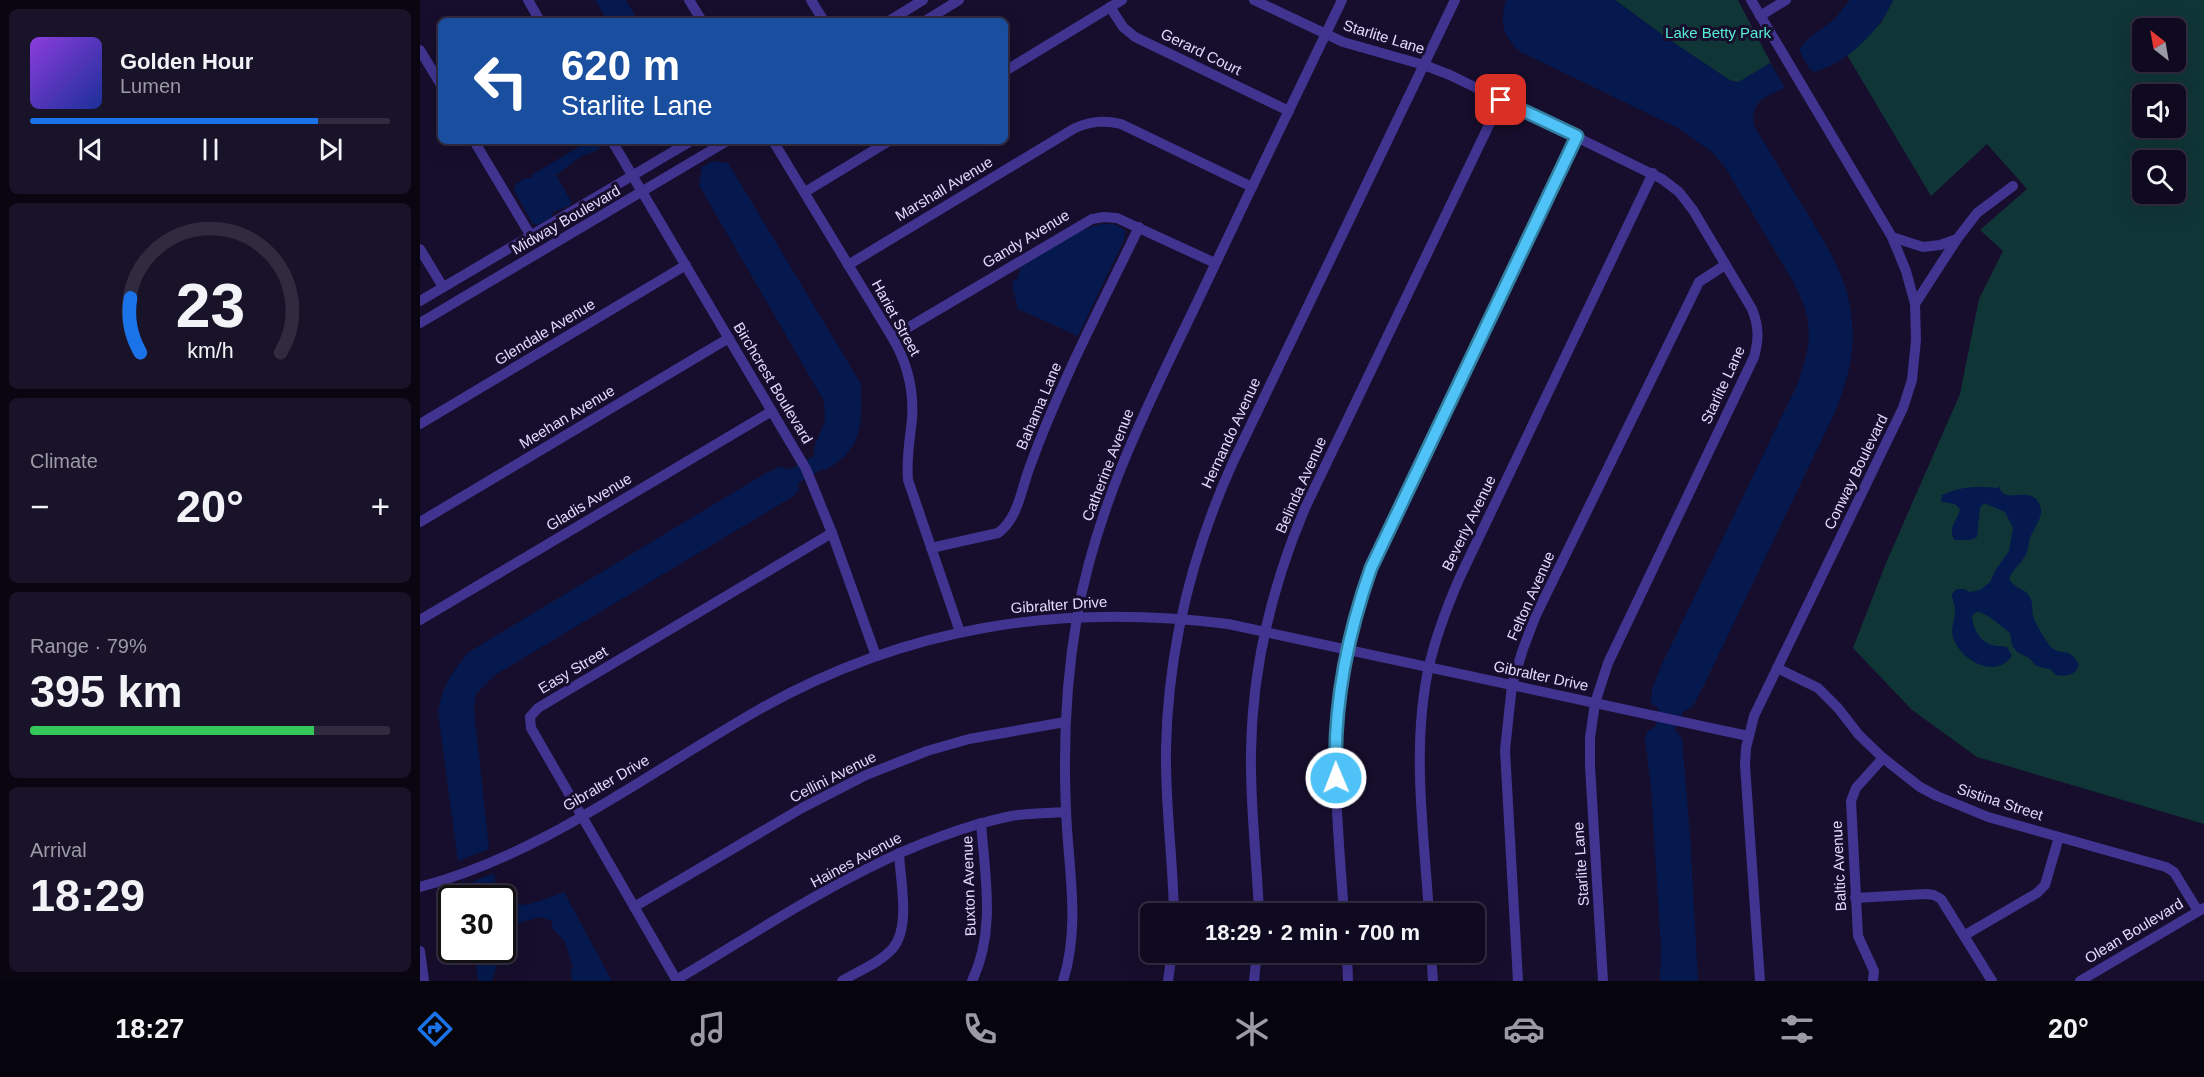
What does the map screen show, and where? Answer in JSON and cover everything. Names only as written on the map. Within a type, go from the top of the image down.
[{"type":"street","points":[[528,0],[538,18]]},
{"type":"street","points":[[689,0],[700,18]]},
{"type":"street","points":[[811,0],[822,18]]},
{"type":"street","points":[[894,18],[923,0]]},
{"type":"street","points":[[930,18],[959,0]]},
{"type":"street","points":[[1008,69],[1122,0]]},
{"type":"street","name":"Starlite Lane","points":[[1254,0],[1361,48],[1424,65],[1653,173],[1671,185],[1686,200],[1752,309],[1758,325],[1759,341],[1754,357],[1613,650],[1595,703],[1590,738],[1590,766],[1603,981]]},
{"type":"street","name":"Catherine Avenue","points":[[1064,981],[1072,930],[1066,812],[1065,722],[1077,616],[1097,533],[1120,468],[1215,263],[1342,0]]},
{"type":"street","name":"Hernando Avenue","points":[[1173,903],[1166,749],[1170,689],[1180,618],[1198,551],[1223,484],[1455,0]]},
{"type":"street","name":"Conway Boulevard","points":[[1751,0],[1892,237],[1906,271],[1915,304],[1916,355],[1912,380],[1903,408],[1754,716],[1748,736],[1745,765],[1760,981]]},
{"type":"street","points":[[1760,16],[1786,0]]},
{"type":"street","name":"Gerard Court","points":[[1110,7],[1123,27],[1135,37],[1289,111]]},
{"type":"street","points":[[420,50],[438,80]]},
{"type":"street","name":"Belinda Avenue","points":[[1258,903],[1251,755],[1256,682],[1265,630],[1282,567],[1305,508],[1501,100]]},
{"type":"street","name":"Marshall Avenue","points":[[848,265],[1075,128],[1092,121],[1121,124],[1252,187]]},
{"type":"street","points":[[1343,903],[1335,762],[1338,708],[1347,648],[1362,594],[1382,543],[1577,136]]},
{"type":"street","points":[[476,144],[531,236]]},
{"type":"street","name":"Birchcrest Boulevard","points":[[614,144],[799,455],[814,485],[876,656]]},
{"type":"street","name":"Midway Boulevard","points":[[420,301],[685,144]]},
{"type":"street","name":"Midway Boulevard","points":[[420,323],[722,144]]},
{"type":"street","name":"Hariet Street","points":[[775,144],[892,337],[905,363],[912,393],[912,418],[907,456],[908,480],[960,632]]},
{"type":"street","points":[[805,192],[884,144]]},
{"type":"street","name":"Beverly Avenue","points":[[1428,903],[1420,747],[1429,666],[1442,621],[1459,579],[1653,173]]},
{"type":"street","points":[[1915,304],[1957,239],[1977,213],[2013,186]]},
{"type":"street","name":"Gandy Avenue","points":[[892,337],[1092,219],[1117,218],[1215,263]]},
{"type":"street","name":"Bahama Lane","points":[[931,548],[998,533],[1007,527],[1014,515],[1035,451],[1053,409],[1139,227]]},
{"type":"street","points":[[1892,237],[1923,247],[1940,245],[1957,239]]},
{"type":"street","points":[[420,249],[443,287]]},
{"type":"street","name":"Glendale Avenue","points":[[420,424],[686,265]]},
{"type":"street","name":"Felton Avenue","points":[[1518,981],[1505,768],[1506,726],[1512,685],[1536,615],[1699,282],[1725,265]]},
{"type":"street","name":"Meehan Avenue","points":[[420,522],[729,338]]},
{"type":"street","name":"Gladis Avenue","points":[[420,620],[772,411]]},
{"type":"street","name":"Easy Street","points":[[676,980],[531,729],[530,717],[538,708],[832,533]]},
{"type":"street","name":"Gibralter Drive","points":[[420,887],[492,863],[581,816],[760,709],[823,678],[876,656],[960,632],[1019,622],[1077,616],[1130,615],[1180,618],[1265,630],[1748,736]]},
{"type":"street","name":"Sistina Street","points":[[1777,668],[1818,688],[1883,758],[1920,787],[1956,805],[1988,817],[2166,867],[2174,872],[2201,909]]},
{"type":"street","name":"Cellini Avenue","points":[[634,907],[802,808],[866,775],[927,751],[969,739],[1065,722]]},
{"type":"street","name":"Baltic Avenue","points":[[1873,981],[1874,971],[1858,936],[1851,801],[1856,788],[1883,758]]},
{"type":"street","name":"Haines Avenue","points":[[676,980],[857,874],[898,853],[981,823],[1014,816],[1066,812]]},
{"type":"street","name":"Buxton Avenue","points":[[972,981],[984,950],[988,924],[981,823]]},
{"type":"street","points":[[1965,935],[2037,893],[2045,885],[2059,837]]},
{"type":"street","points":[[842,981],[893,949],[900,937],[903,923],[898,853]]},
{"type":"street","points":[[1856,898],[1934,895],[1941,899],[1992,981]]},
{"type":"street","name":"Olean Boulevard","points":[[2080,981],[2201,909]]},
{"type":"street","points":[[420,953],[424,981]]},
{"type":"street","points":[[1168,981],[1170,963]]},
{"type":"street","points":[[1254,981],[1256,963]]},
{"type":"street","points":[[1347,963],[1348,981]]},
{"type":"street","points":[[1432,963],[1433,981]]},
{"type":"green space","name":"Lake Betty Park","points":[[1615,0],[1738,0],[1777,75],[1770,63],[1739,82],[1731,81]]},
{"type":"green space","points":[[1893,0],[2204,0],[2204,824],[1977,757],[1912,710],[1853,648],[1886,563],[1960,394],[1979,299],[2003,251],[1980,230],[2027,189],[1987,144],[1931,196],[1847,55],[1881,23]]},
{"type":"shaded area","points":[[595,0],[626,0],[636,18],[606,18]]},
{"type":"shaded area","points":[[1506,0],[1615,0],[1731,81],[1739,82],[1770,63],[1785,88],[1760,101],[1754,111],[1754,126],[1832,256],[1840,272],[1850,308],[1851,356],[1836,410],[1704,685],[1693,706],[1682,713],[1675,730],[1682,738],[1698,981],[1660,981],[1661,949],[1651,785],[1645,739],[1647,732],[1656,726],[1659,709],[1651,703],[1652,689],[1798,383],[1808,344],[1808,321],[1794,283],[1725,167],[1712,152],[1678,128],[1519,51],[1509,40],[1504,28],[1503,15]]},
{"type":"shaded area","points":[[1850,0],[1893,0],[1880,23],[1861,44],[1838,61],[1814,72],[1809,68],[1799,50],[1809,38],[1831,22]]},
{"type":"shaded area","points":[[584,144],[598,144],[600,147],[556,175],[571,205],[553,212],[552,217],[538,225],[533,224],[514,190],[516,184],[525,178],[532,178],[533,174]]},
{"type":"shaded area","points":[[712,161],[728,163],[861,384],[858,433],[848,453],[825,470],[822,469],[798,483],[799,490],[792,497],[495,675],[476,694],[474,710],[489,849],[496,885],[464,885],[458,861],[438,712],[445,687],[469,652],[766,473],[780,467],[791,469],[814,456],[815,446],[825,420],[824,401],[699,185],[702,167]]},
{"type":"shaded area","points":[[1102,224],[1114,225],[1125,231],[1124,240],[1078,336],[1018,309],[1012,285],[1013,281],[1018,278],[1020,268],[1080,231]]},
{"type":"shaded area","points":[[1999,486],[2006,494],[2032,496],[2040,505],[2039,520],[2030,538],[2027,552],[2009,579],[2030,597],[2034,619],[2050,646],[2068,653],[2079,664],[2076,671],[2070,674],[2056,675],[2050,669],[2036,666],[2029,658],[2017,652],[2012,645],[2010,633],[1980,612],[1972,616],[1976,631],[1991,645],[2007,647],[2012,656],[2005,663],[1988,667],[1979,664],[1963,653],[1953,637],[1955,606],[1952,594],[1957,589],[1970,592],[1980,590],[1990,582],[2009,551],[2013,528],[2005,512],[1984,503],[1980,508],[1977,537],[1970,540],[1955,540],[1952,528],[1960,509],[1955,504],[1942,502],[1940,498],[1942,499],[1941,496],[1947,493],[1961,489],[1997,488]]},
{"type":"shaded area","points":[[564,892],[612,981],[572,981],[573,967],[565,942],[552,928],[552,921],[541,917],[516,923],[516,905],[525,905]]},
{"type":"shaded area","points":[[476,963],[496,963],[492,981],[478,981]]},
{"type":"pier","points":[[489,849],[494,873],[465,885],[458,861]]},
{"type":"route","points":[[1336,778],[1336,735],[1344,665],[1354,620],[1371,568],[1577,136],[1501,100]]}]
